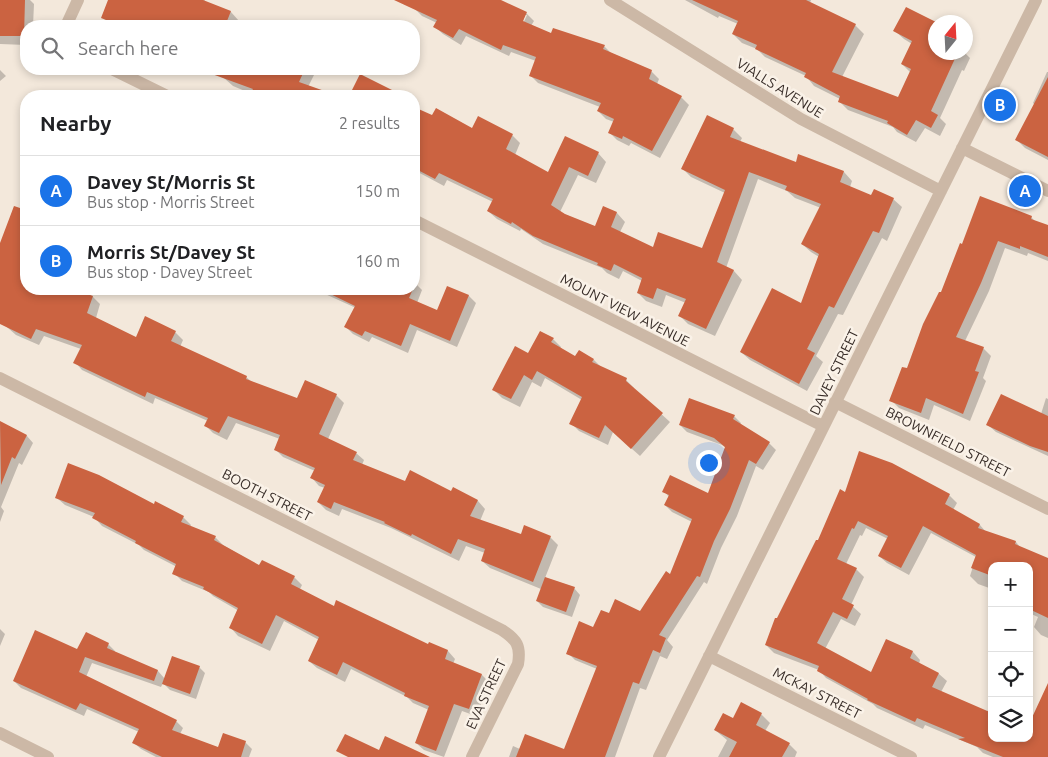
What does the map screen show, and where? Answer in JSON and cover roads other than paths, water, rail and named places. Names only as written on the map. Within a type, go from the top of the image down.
[{"type":"street","points":[[69,20],[78,0]]},
{"type":"street","name":"VIALLS AVENUE","points":[[610,0],[801,120],[941,191]]},
{"type":"street","name":"DAVEY STREET","points":[[659,757],[1036,0]]},
{"type":"street","points":[[124,75],[155,90]]},
{"type":"street","points":[[962,148],[1048,191]]},
{"type":"street","name":"MOUNT VIEW AVENUE","points":[[420,223],[823,426]]},
{"type":"street","name":"BOOTH STREET","points":[[0,378],[494,626],[512,637],[516,643]]},
{"type":"street","name":"BROWNFIELD STREET","points":[[836,402],[1048,508]]},
{"type":"street","name":"EVA STREET","points":[[472,757],[518,664],[519,651],[516,643]]},
{"type":"street","name":"MCKAY STREET","points":[[710,656],[911,757]]},
{"type":"street","points":[[0,733],[48,757]]},
{"type":"place","name":"Morris St/Davey St","points":[[1000,105]]},
{"type":"place","name":"Davey St/Morris St","points":[[1025,191]]}]
